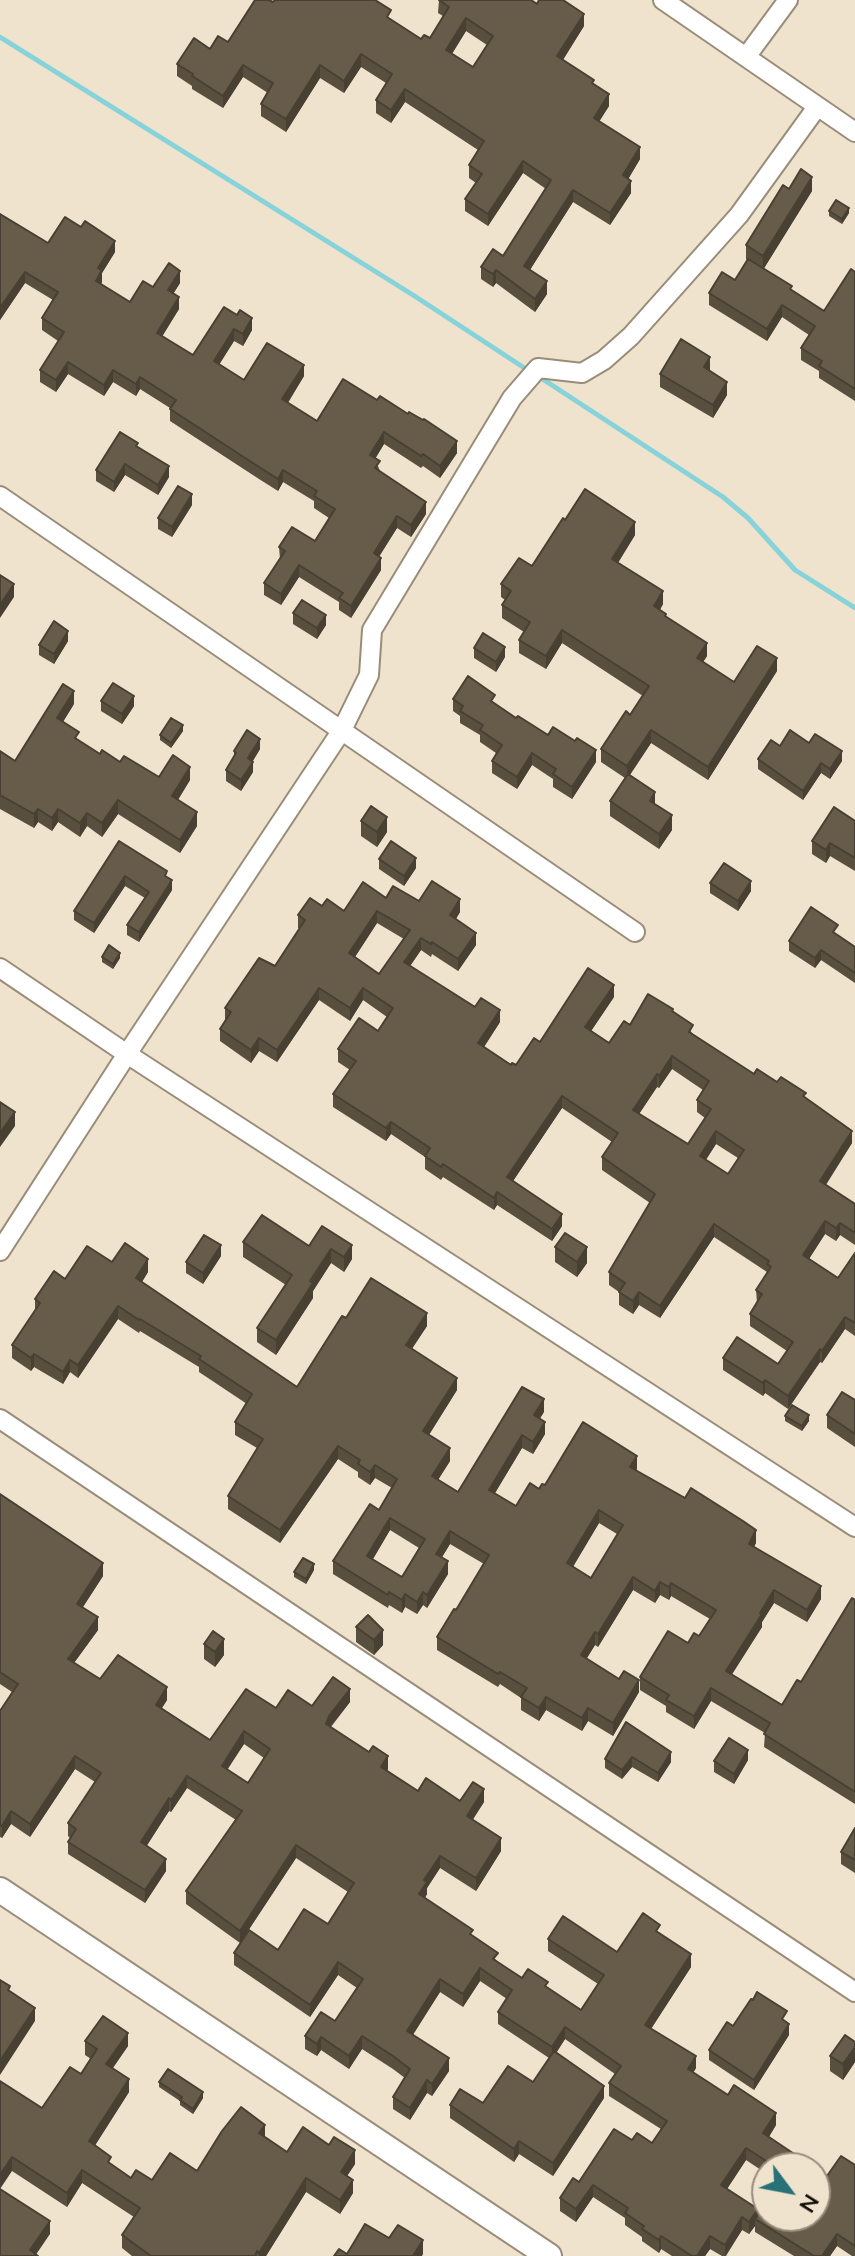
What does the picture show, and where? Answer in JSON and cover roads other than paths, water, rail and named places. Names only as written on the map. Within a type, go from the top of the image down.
[{"type":"street","points":[[663,0],[855,132]]},
{"type":"street","points":[[746,57],[788,0]]},
{"type":"street","points":[[0,1251],[342,730],[369,675],[372,630],[512,398],[538,368],[582,373],[604,360],[631,336],[739,215],[817,107]]},
{"type":"street","points":[[0,496],[635,932]]},
{"type":"street","points":[[0,968],[127,1054],[855,1527]]},
{"type":"street","points":[[0,1419],[855,1992]]},
{"type":"street","points":[[0,1890],[549,2256]]},
{"type":"waterway","points":[[0,37],[529,371]]},
{"type":"waterway","points":[[538,376],[723,497],[748,518],[795,570],[855,608]]}]
